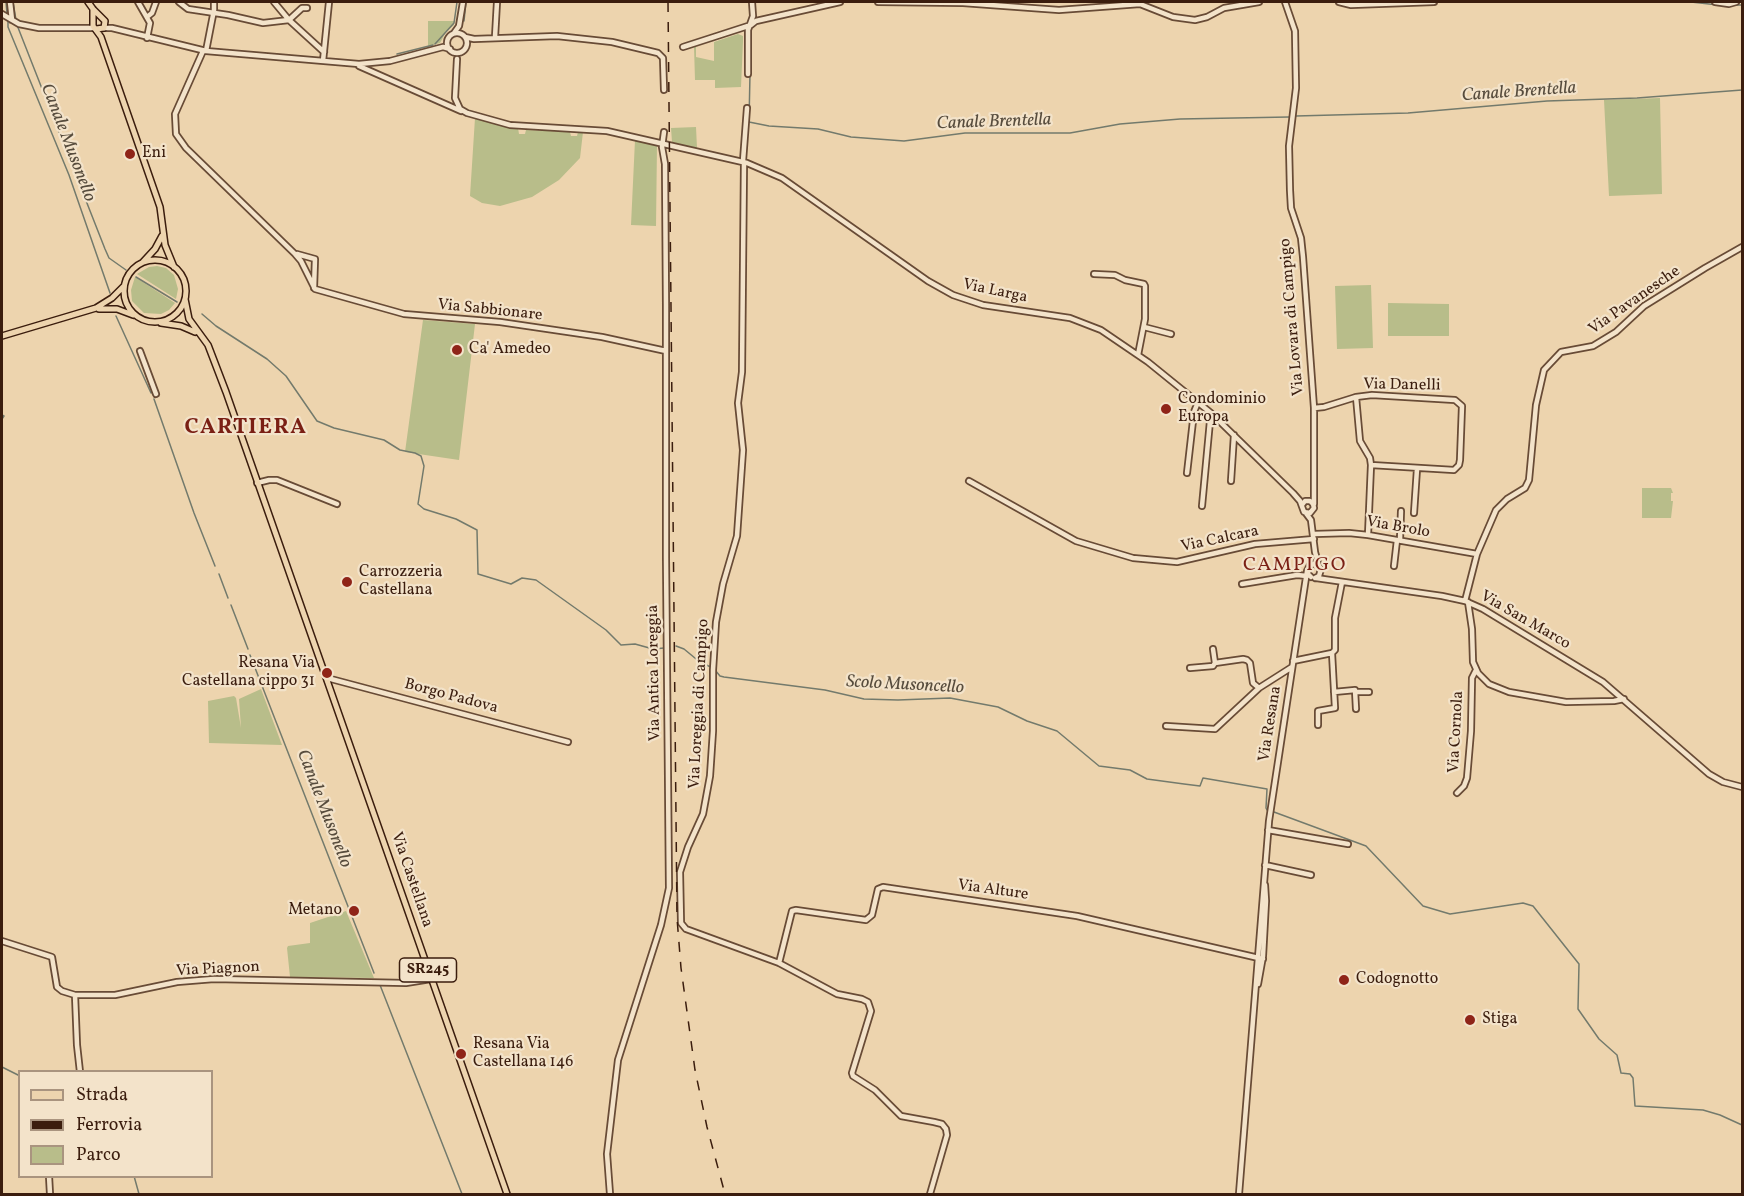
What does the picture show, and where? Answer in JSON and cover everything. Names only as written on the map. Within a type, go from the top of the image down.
[{"type":"main road","points":[[88,2],[106,23],[101,38]]},
{"type":"main road","points":[[93,9],[94,24],[160,204],[165,247],[174,267],[184,281],[185,298],[177,314],[168,320],[157,322]]},
{"type":"main road","points":[[94,24],[103,18]]},
{"type":"main road","points":[[94,24],[104,28]]},
{"type":"main road","points":[[2,336],[105,304],[124,285],[132,270],[154,251],[163,231]]},
{"type":"main road","points":[[141,263],[158,261],[174,267]]},
{"type":"main road","points":[[124,285],[126,302],[135,316]]},
{"type":"main road","name":"SR245","points":[[185,298],[189,319],[212,356],[327,679]]},
{"type":"main road","points":[[88,311],[115,309],[145,321],[184,327],[202,337]]},
{"type":"main road","name":"Via Castellana","points":[[327,679],[507,1194]]},
{"type":"street","points":[[10,2],[14,21]]},
{"type":"street","points":[[138,2],[150,23],[147,38]]},
{"type":"street","points":[[147,17],[152,13],[156,2]]},
{"type":"street","points":[[179,2],[184,8],[263,23],[289,20],[302,8],[307,8]]},
{"type":"street","points":[[214,2],[205,51],[176,114],[176,134],[186,148],[295,254],[301,261],[314,288]]},
{"type":"street","points":[[274,2],[289,20],[324,52]]},
{"type":"street","points":[[323,61],[329,2]]},
{"type":"street","points":[[443,47],[459,26],[464,2]]},
{"type":"street","points":[[495,38],[497,2]]},
{"type":"street","points":[[748,74],[748,30],[753,16],[753,2]]},
{"type":"street","points":[[683,47],[751,25],[756,21],[840,2]]},
{"type":"street","points":[[878,2],[964,3],[1059,10],[1140,4],[1173,17],[1196,20],[1224,8],[1259,2]]},
{"type":"street","points":[[1286,3],[1293,2]]},
{"type":"street","points":[[1339,2],[1351,5],[1434,2]]},
{"type":"street","points":[[1715,2],[1730,4],[1736,2]]},
{"type":"street","name":"Via Lovara di Campigo","points":[[1286,3],[1295,31],[1296,56],[1296,88],[1289,146],[1290,198],[1303,253],[1314,408],[1314,535],[1320,567]]},
{"type":"street","points":[[2,15],[14,21],[50,29],[94,24]]},
{"type":"street","points":[[103,18],[114,29]]},
{"type":"street","points":[[459,26],[467,44]]},
{"type":"street","points":[[104,28],[205,51],[351,64],[378,63],[443,47],[461,51]]},
{"type":"street","points":[[454,33],[474,39],[557,36],[612,42],[658,53],[663,58],[664,90]]},
{"type":"street","points":[[468,114],[460,109],[455,97],[457,59],[461,51],[474,39]]},
{"type":"street","points":[[448,40],[457,59]]},
{"type":"street","points":[[378,63],[374,69],[380,74]]},
{"type":"street","name":"Via Larga","points":[[351,64],[380,74],[468,114],[506,124],[594,129],[744,162],[780,177],[950,294],[983,305],[1081,321],[1108,333],[1198,402],[1305,502]]},
{"type":"street","points":[[456,82],[459,102],[468,114]]},
{"type":"street","points":[[444,103],[452,102],[455,97]]},
{"type":"street","name":"Via Loreggia di Campigo","points":[[747,108],[744,162],[742,372],[738,403],[743,450],[737,536],[723,584],[715,630],[713,731],[707,797],[699,825],[682,862],[679,879],[681,923],[684,928],[778,963]]},
{"type":"street","name":"Via Antica Loreggia","points":[[610,1194],[607,1154],[618,1060],[661,925],[669,888],[664,132]]},
{"type":"street","name":"Via Pavanesche","points":[[1466,602],[1478,555],[1496,510],[1525,488],[1529,480],[1536,405],[1544,370],[1561,352],[1593,346],[1616,332],[1644,306],[1705,267],[1743,247]]},
{"type":"street","points":[[295,254],[315,259],[314,288]]},
{"type":"street","points":[[1094,274],[1115,275],[1125,280],[1144,284],[1146,291],[1144,327],[1138,355]]},
{"type":"street","name":"Via Sabbionare","points":[[314,288],[404,314],[500,322],[602,337],[666,351]]},
{"type":"street","points":[[1144,327],[1171,334]]},
{"type":"street","points":[[140,351],[156,394]]},
{"type":"street","name":"Via Danelli","points":[[1314,408],[1372,394],[1455,400],[1462,408],[1459,465],[1449,471],[1417,469]]},
{"type":"street","points":[[1356,397],[1359,441],[1370,458],[1371,465],[1368,535]]},
{"type":"street","points":[[1188,473],[1194,412],[1198,402]]},
{"type":"street","points":[[1202,506],[1209,423],[1214,416]]},
{"type":"street","points":[[1230,481],[1234,435]]},
{"type":"street","points":[[1371,465],[1417,469],[1414,513]]},
{"type":"street","points":[[257,483],[277,481],[337,504]]},
{"type":"street","name":"Via Calcara","points":[[969,482],[1076,541],[1133,558],[1177,562],[1255,544],[1314,535]]},
{"type":"street","points":[[1305,512],[1310,513],[1314,507],[1305,502],[1313,497],[1315,489]]},
{"type":"street","name":"Via Lovara di Campigo","points":[[1305,502],[1302,509],[1310,517],[1314,535]]},
{"type":"street","points":[[1394,566],[1401,511]]},
{"type":"street","name":"Via Brolo","points":[[1314,535],[1349,533],[1368,535],[1478,555]]},
{"type":"street","name":"Via Lovara di Campigo","points":[[1310,573],[1315,550]]},
{"type":"street","points":[[1242,584],[1310,573],[1319,576],[1320,567],[1315,564],[1310,573]]},
{"type":"street","name":"Via San Marco","points":[[1320,567],[1333,580]]},
{"type":"street","name":"Via San Marco","points":[[1310,573],[1342,582],[1442,596],[1466,602],[1494,615],[1589,672],[1624,699],[1709,774],[1723,782],[1743,787]]},
{"type":"street","name":"Via Resana","points":[[1239,1194],[1254,1001],[1261,959],[1268,830],[1292,664],[1310,573]]},
{"type":"street","points":[[1166,726],[1215,729],[1259,688],[1292,664],[1332,653],[1336,646],[1335,618],[1342,582]]},
{"type":"street","name":"Via Cornola","points":[[1457,793],[1464,786],[1467,778],[1472,678],[1476,670],[1473,662],[1472,625],[1466,602]]},
{"type":"street","points":[[1213,649],[1215,663]]},
{"type":"street","points":[[1318,725],[1318,711],[1335,708],[1332,653]]},
{"type":"street","points":[[1190,668],[1247,660],[1250,663],[1253,683],[1259,688]]},
{"type":"street","points":[[1476,670],[1485,681],[1509,692],[1566,702],[1624,699]]},
{"type":"street","name":"Borgo Padova","points":[[327,679],[568,742]]},
{"type":"street","points":[[1334,692],[1354,690],[1355,692],[1370,692]]},
{"type":"street","points":[[1355,692],[1356,709]]},
{"type":"street","points":[[1268,830],[1348,844]]},
{"type":"street","points":[[1265,865],[1311,875]]},
{"type":"street","name":"Via Alture","points":[[778,963],[792,911],[866,920],[872,915],[878,889],[883,887],[1067,914],[1261,959]]},
{"type":"street","points":[[2,941],[52,957],[57,987],[75,995],[76,1045],[80,1070]]},
{"type":"street","points":[[778,963],[837,994],[862,999],[869,1004],[871,1011],[852,1073],[853,1076],[875,1090],[901,1116],[934,1122],[946,1129],[947,1136],[930,1194]]},
{"type":"street","name":"Via Piagnon","points":[[75,995],[116,995],[177,982],[214,979],[406,983],[431,979]]},
{"type":"street","points":[[49,1178],[50,1194]]},
{"type":"green space","points":[[428,21],[454,21],[454,25],[446,32],[440,43],[428,46]]},
{"type":"green space","points":[[738,34],[743,36],[741,87],[715,88],[715,80],[695,80],[694,47],[696,47],[696,57],[714,61],[714,42]]},
{"type":"green space","points":[[1660,98],[1662,194],[1609,196],[1604,100]]},
{"type":"green space","points":[[475,118],[518,128],[519,134],[525,134],[526,130],[570,132],[571,136],[577,136],[578,132],[583,132],[580,158],[559,180],[532,197],[500,206],[482,203],[470,196]]},
{"type":"green space","points":[[696,127],[697,148],[672,142],[671,128]]},
{"type":"green space","points":[[635,140],[657,145],[656,226],[631,225]]},
{"type":"green space","points":[[149,267],[166,268],[174,275],[178,289],[176,299],[137,274]]},
{"type":"green space","points":[[135,277],[175,303],[161,314],[144,313],[132,301],[131,290]]},
{"type":"green space","points":[[1371,285],[1373,348],[1337,349],[1335,286]]},
{"type":"green space","points":[[1388,303],[1449,304],[1449,336],[1388,336]]},
{"type":"green space","points":[[423,320],[475,324],[459,460],[405,452]]},
{"type":"green space","points":[[1642,488],[1671,488],[1673,493],[1671,493],[1671,501],[1673,501],[1671,518],[1642,518]]},
{"type":"green space","points":[[261,689],[282,745],[209,743],[208,701],[234,696],[241,728],[239,699]]},
{"type":"green space","points":[[346,911],[374,978],[290,977],[288,946],[310,943],[310,923]]},
{"type":"waterway","name":"Canale Musonello","points":[[6,2],[7,14]]},
{"type":"waterway","name":"Scolo Musoncello","points":[[13,2],[16,20]]},
{"type":"waterway","points":[[435,44],[454,23],[457,2]]},
{"type":"waterway","points":[[464,21],[466,2]]},
{"type":"waterway","points":[[1691,2],[1718,5]]},
{"type":"waterway","points":[[1732,5],[1742,5]]},
{"type":"waterway","name":"Canale Musonello","points":[[8,18],[8,27],[69,175],[110,293]]},
{"type":"waterway","name":"Scolo Musoncello","points":[[17,25],[109,258],[126,270]]},
{"type":"waterway","name":"Canale Brentella","points":[[750,57],[751,37]]},
{"type":"waterway","points":[[397,54],[433,45]]},
{"type":"waterway","name":"Canale Brentella","points":[[750,74],[749,122],[769,126],[818,129],[851,137],[904,141],[965,133],[1070,133],[1120,124],[1180,119],[1289,117]]},
{"type":"waterway","name":"Canale Brentella","points":[[1296,116],[1408,113],[1547,101],[1637,98],[1742,90]]},
{"type":"waterway","name":"Scolo Musoncello","points":[[136,277],[177,302]]},
{"type":"waterway","name":"Scolo Musoncello","points":[[202,314],[216,326],[267,359],[286,376],[317,421],[334,428],[384,440],[400,450],[421,456],[424,466],[418,504],[424,509],[456,519],[477,530],[478,574],[511,584],[522,578],[536,580],[606,630],[621,645],[635,644],[653,649],[664,648]]},
{"type":"waterway","name":"Canale Musonello","points":[[116,316],[151,393]]},
{"type":"waterway","name":"Canale Musonello","points":[[154,399],[215,566]]},
{"type":"waterway","points":[[2,415],[4,416],[2,419]]},
{"type":"waterway","name":"Canale Musonello","points":[[219,574],[228,598]]},
{"type":"waterway","name":"Canale Musonello","points":[[231,605],[248,649]]},
{"type":"waterway","name":"Scolo Musoncello","points":[[676,646],[711,667]]},
{"type":"waterway","name":"Canale Musonello","points":[[250,655],[374,973]]},
{"type":"waterway","name":"Scolo Musoncello","points":[[715,670],[724,677],[825,690],[864,699],[950,698],[998,707],[1027,721],[1057,731],[1099,766],[1130,770],[1147,779],[1200,786],[1203,778],[1267,789],[1267,810]]},
{"type":"waterway","name":"Scolo Musoncello","points":[[1274,812],[1366,846],[1423,906],[1450,914],[1523,903],[1533,906],[1579,964],[1578,1009],[1599,1039],[1617,1055],[1621,1073],[1630,1074],[1633,1078],[1635,1106],[1703,1110],[1742,1125]]},
{"type":"waterway","name":"Canale Musonello","points":[[380,985],[462,1194]]},
{"type":"waterway","points":[[2,1067],[18,1075]]},
{"type":"waterway","points":[[135,1178],[139,1194]]},
{"type":"railway","points":[[668,2],[677,918],[681,968],[695,1070],[725,1194]]},
{"type":"place","name":"Eni","points":[[130,154]]},
{"type":"place","name":"Ca' Amedeo","points":[[457,350]]},
{"type":"place","name":"Condominio Europa","points":[[1166,409]]},
{"type":"place","name":"Carrozzeria Castellana","points":[[347,582]]},
{"type":"place","name":"Resana Via Castellana cippo 31","points":[[327,673]]},
{"type":"place","name":"Metano","points":[[354,911]]},
{"type":"place","name":"Codognotto","points":[[1344,980]]},
{"type":"place","name":"Stiga","points":[[1470,1020]]},
{"type":"place","name":"Resana Via Castellana 146","points":[[461,1054]]},
{"type":"district","name":"CARTIERA","points":[[246,429]]},
{"type":"district","name":"CAMPIGO","points":[[1295,566]]}]
